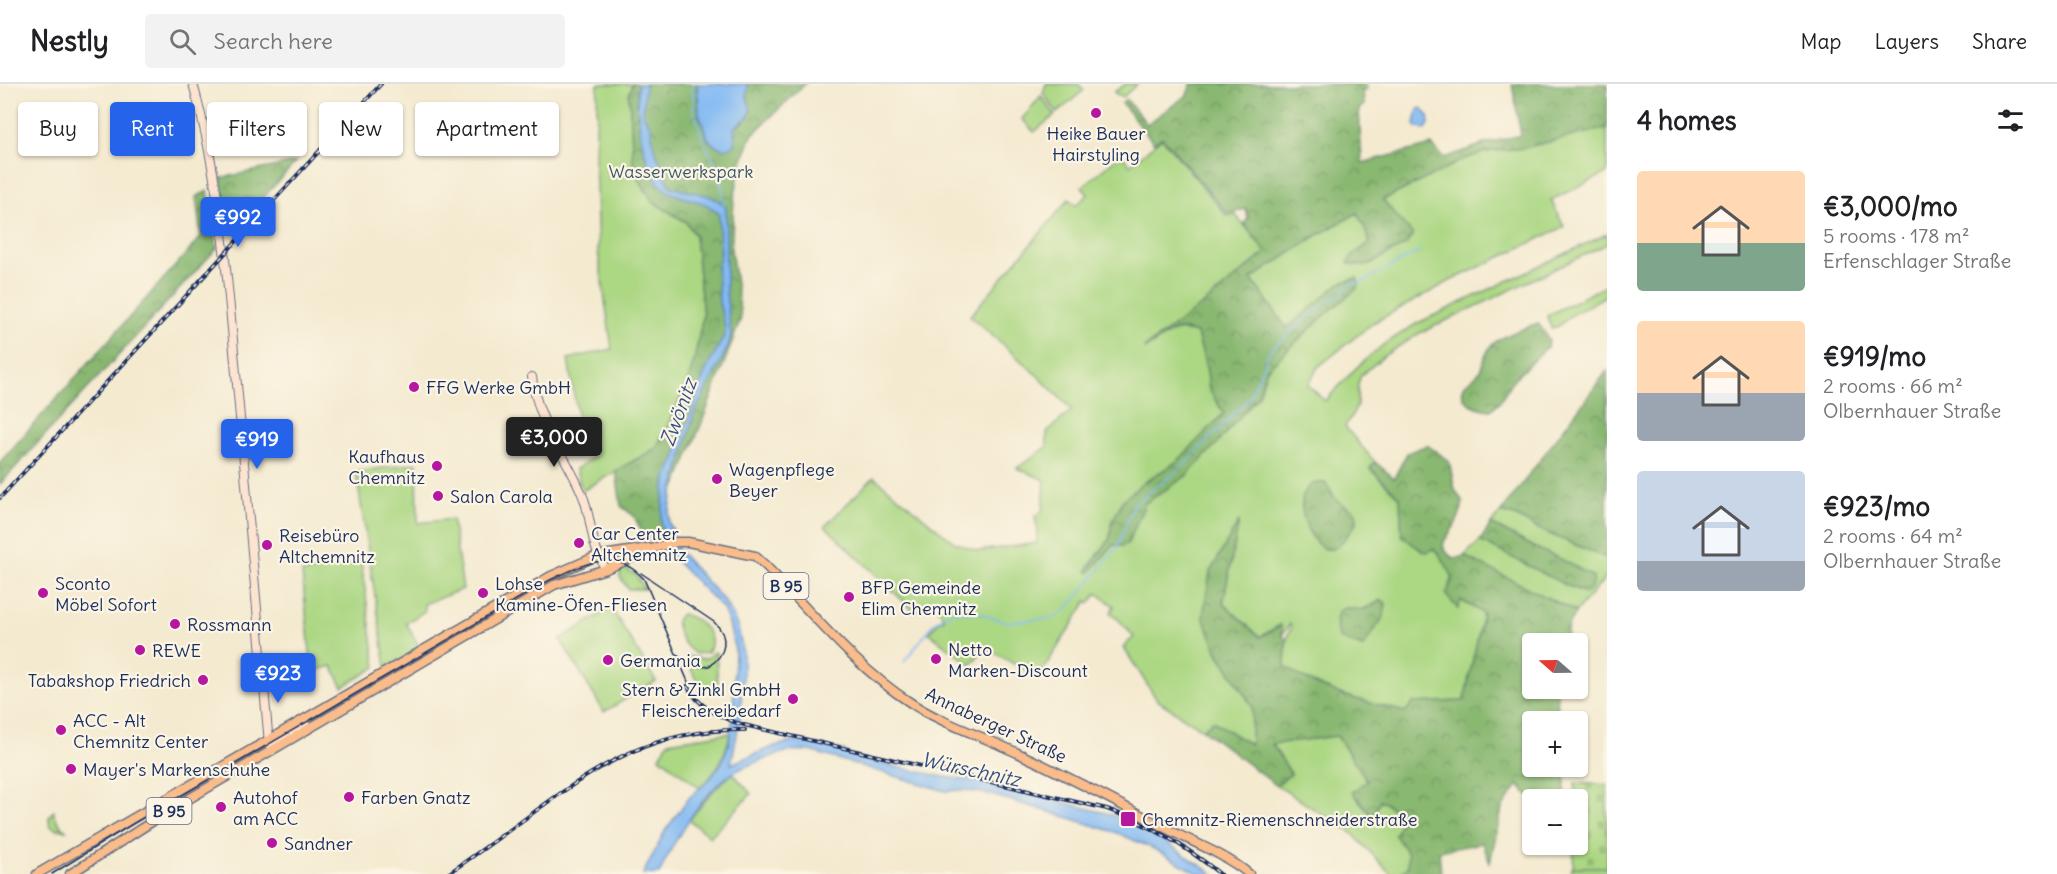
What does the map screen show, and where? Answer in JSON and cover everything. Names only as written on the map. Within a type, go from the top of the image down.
[{"type":"main road","name":"Annaberger Straße","points":[[70,874],[349,694],[551,576],[597,556],[677,542],[688,542],[755,556],[850,654],[878,679],[912,703],[962,730],[1069,777],[1241,867],[1249,874]]},
{"type":"main road","name":"Annaberger Straße","points":[[37,874],[554,585],[606,569],[660,546]]},
{"type":"street","points":[[193,84],[212,162],[228,271],[270,745]]},
{"type":"street","points":[[532,377],[540,416],[576,480],[585,502],[597,556],[606,569]]},
{"type":"green space","points":[[598,84],[632,84],[629,95],[638,178],[653,202],[686,222],[695,235],[703,315],[694,362],[684,391],[656,448],[582,491],[576,469],[598,454],[585,435],[578,418],[568,359],[612,349],[598,251],[595,157]]},
{"type":"green space","name":"Wasserwerkspark","points":[[632,84],[697,84],[699,114],[708,139],[744,121],[748,84],[805,84],[752,135],[740,167],[734,199],[731,250],[741,318],[672,496],[669,523],[673,530],[662,533],[662,538],[646,541],[634,516],[621,506],[616,471],[656,448],[684,391],[694,362],[703,315],[695,235],[686,222],[653,202],[638,178],[633,163],[629,95]]},
{"type":"green space","points":[[1046,84],[1078,84],[1084,90],[1057,113],[1043,93]]},
{"type":"green space","points":[[1126,84],[1137,84],[1123,97],[1116,95],[1114,92]]},
{"type":"green space","points":[[1191,84],[1366,84],[1367,90],[1363,91],[1364,105],[1359,109],[1362,163],[1432,145],[1444,158],[1484,144],[1521,135],[1512,84],[1607,84],[1607,128],[1523,148],[1485,152],[1465,159],[1383,200],[1413,235],[1407,244],[1366,266],[1348,262],[1353,255],[1370,243],[1357,213],[1316,236],[1251,279],[1287,328],[1340,283],[1357,278],[1359,284],[1266,370],[1259,394],[1212,449],[1186,476],[1145,503],[1128,543],[1122,546],[1113,545],[1089,573],[1087,570],[1110,539],[1111,525],[1122,501],[1143,483],[1178,461],[1224,413],[1209,390],[1207,371],[1197,333],[1173,331],[1143,349],[1210,299],[1266,252],[1244,223],[1248,219],[1246,209],[1228,214],[1162,137],[1154,143],[1122,103],[1126,99],[1147,124],[1187,95]]},
{"type":"green space","points":[[1041,96],[1055,115],[1034,132],[1022,119]]},
{"type":"green space","points":[[1607,128],[1607,173],[1551,200],[1564,227],[1452,280],[1373,323],[1318,367],[1308,385],[1325,401],[1357,367],[1383,345],[1416,324],[1607,234],[1607,244],[1418,334],[1388,353],[1361,375],[1358,384],[1357,406],[1345,427],[1375,462],[1370,469],[1400,498],[1402,536],[1422,543],[1440,554],[1445,560],[1452,576],[1458,608],[1460,600],[1483,613],[1464,701],[1413,703],[1405,712],[1328,690],[1285,666],[1287,641],[1292,627],[1290,624],[1282,635],[1280,625],[1260,637],[1223,603],[1238,524],[1210,572],[1218,653],[1252,706],[1251,746],[1213,721],[1203,730],[1157,700],[1123,647],[1134,637],[1118,619],[1110,614],[1114,606],[1097,593],[1090,603],[1087,601],[1038,678],[985,647],[971,665],[929,633],[936,624],[944,619],[935,602],[915,612],[825,526],[874,477],[954,542],[978,551],[1037,543],[1038,532],[1035,517],[1043,510],[1045,480],[1017,468],[1047,447],[1047,432],[1072,410],[1035,373],[970,316],[1069,199],[1076,205],[1088,195],[1082,187],[1121,154],[1130,165],[1162,138],[1227,216],[1235,214],[1266,252],[1210,299],[1144,348],[1172,332],[1182,330],[1197,333],[1207,371],[1209,390],[1224,413],[1178,461],[1143,483],[1111,525],[1110,539],[1087,570],[1113,545],[1128,543],[1145,503],[1186,476],[1259,395],[1266,370],[1359,284],[1357,278],[1340,283],[1287,329],[1251,279],[1316,236],[1357,213],[1370,243],[1353,255],[1350,264],[1366,266],[1407,244],[1413,236],[1383,200],[1465,158],[1485,152],[1523,148]],"holes":[[[1313,483],[1325,483],[1337,501],[1351,509],[1356,523]],[[1382,601],[1363,647],[1341,639],[1336,628],[1347,608],[1361,610]]]},
{"type":"green space","points":[[296,162],[231,232],[221,178]]},
{"type":"green space","points":[[208,191],[217,248],[0,484],[0,462],[201,237],[196,197]]},
{"type":"green space","points":[[1607,285],[1607,295],[1570,316],[1559,326],[1551,328],[1548,315]]},
{"type":"green space","points":[[1538,323],[1549,340],[1547,347],[1512,381],[1501,400],[1491,410],[1466,401],[1462,392],[1464,386],[1478,373],[1492,345],[1507,335]]},
{"type":"green space","points":[[1607,371],[1607,558],[1545,532],[1515,516],[1501,512]]},
{"type":"green space","points":[[1427,445],[1449,461],[1455,490],[1463,502],[1458,519],[1443,544],[1448,554],[1454,559],[1464,556],[1576,612],[1567,633],[1522,633],[1522,699],[1557,699],[1558,711],[1522,711],[1522,777],[1565,777],[1565,789],[1522,789],[1518,785],[1502,808],[1490,862],[1482,843],[1439,851],[1441,874],[1400,874],[1408,867],[1408,854],[1395,835],[1403,816],[1380,800],[1373,817],[1352,792],[1367,780],[1337,736],[1272,744],[1291,774],[1276,785],[1203,730],[1213,721],[1251,745],[1252,706],[1218,653],[1203,617],[1210,572],[1239,521],[1223,603],[1260,637],[1281,625],[1282,635],[1286,640],[1285,666],[1328,690],[1405,712],[1413,703],[1464,701],[1483,613],[1461,600],[1458,609],[1446,595],[1453,577],[1440,555],[1433,549],[1428,552],[1422,551],[1402,536],[1400,498],[1370,468],[1375,462],[1394,478],[1407,453]]},
{"type":"green space","points":[[417,463],[418,523],[452,519],[463,589],[424,604],[425,611],[406,623],[421,650],[386,667],[356,472]]},
{"type":"green space","points":[[1313,483],[1325,483],[1336,499],[1351,508],[1357,517],[1353,528],[1342,542],[1332,549],[1318,544],[1312,537],[1304,519],[1302,501],[1305,491]]},
{"type":"green space","points":[[1501,512],[1515,516],[1545,532],[1607,558],[1607,576],[1576,612],[1464,556],[1480,541],[1585,593],[1534,547],[1491,524]]},
{"type":"green space","points":[[1491,524],[1593,577],[1590,590],[1586,593],[1562,583],[1480,541]]},
{"type":"green space","points":[[361,562],[376,667],[343,687],[332,666],[312,672],[302,573]]},
{"type":"green space","points":[[625,568],[636,575],[645,589],[628,589],[620,577],[620,571]]},
{"type":"green space","points":[[1382,600],[1386,603],[1384,616],[1363,647],[1341,639],[1336,620],[1339,611],[1349,608],[1362,610]]},
{"type":"green space","name":"Germania","points":[[611,608],[656,681],[604,712],[560,639]]},
{"type":"green space","points":[[681,614],[694,618],[705,627],[711,639],[708,652],[696,654],[685,644],[676,621]]},
{"type":"green space","points":[[715,652],[718,689],[699,683],[693,675],[686,656],[704,658]]},
{"type":"green space","points":[[730,733],[720,764],[700,788],[660,757],[668,742]]},
{"type":"green space","points":[[1337,736],[1367,780],[1372,817],[1380,800],[1403,816],[1395,835],[1408,854],[1408,867],[1400,874],[1391,874],[1352,833],[1276,785],[1291,774],[1271,744]]},
{"type":"green space","points":[[733,773],[751,794],[710,837],[689,820],[714,790]]},
{"type":"green space","points":[[1575,783],[1607,785],[1607,867],[1573,867],[1574,855],[1588,855],[1588,789],[1575,789]]},
{"type":"green space","points":[[54,811],[62,828],[66,830],[50,826],[49,817]]},
{"type":"green space","points":[[1573,867],[1607,867],[1607,874],[1572,874]]},
{"type":"water","points":[[638,84],[645,84],[643,114],[651,128],[654,147],[670,186],[707,195],[726,207],[726,292],[731,335],[728,347],[694,414],[672,496],[669,523],[678,550],[725,602],[738,627],[743,654],[743,678],[740,719],[731,764],[775,746],[796,741],[845,751],[851,756],[921,772],[978,781],[1110,814],[1147,830],[1214,874],[1199,874],[1154,849],[1115,832],[992,795],[963,790],[945,791],[810,751],[792,751],[752,764],[721,782],[690,819],[659,874],[643,874],[665,831],[689,798],[710,779],[721,764],[729,743],[733,717],[735,650],[723,609],[666,551],[661,521],[666,478],[705,372],[724,336],[725,327],[719,302],[717,270],[720,256],[719,214],[702,203],[669,192],[660,185],[642,143],[639,126]]},
{"type":"water","points":[[697,84],[748,84],[747,96],[751,110],[749,116],[734,128],[735,145],[724,149],[714,145],[708,139],[699,114]]},
{"type":"water","points":[[1422,108],[1428,115],[1429,124],[1425,130],[1416,127],[1415,124],[1418,109]]},
{"type":"waterway","points":[[693,84],[693,109],[704,142],[720,171],[724,206]]},
{"type":"waterway","points":[[904,662],[934,623],[951,612],[978,613],[1007,622],[1054,618],[1067,609],[1117,548],[1134,504],[1182,467],[1250,397],[1270,350],[1321,307],[1354,283],[1360,283],[1420,251]]},
{"type":"tram line","points":[[52,874],[134,823],[550,580],[586,564],[610,561],[621,563],[633,569],[644,579],[689,684]]},
{"type":"tram line","points":[[641,573],[714,622],[722,634],[724,640],[722,651],[715,662],[709,666],[692,665],[678,655]]},
{"type":"railway","points":[[0,498],[381,84]]},
{"type":"railway","points":[[687,686],[698,700],[712,711],[744,725],[1107,809],[1166,837],[1194,854],[1220,874]]},
{"type":"railway","points":[[448,874],[580,780],[605,765],[630,753],[683,735],[745,730]]},
{"type":"place","name":"Heike Bauer Hairstyling","points":[[1096,113]]},
{"type":"place","name":"FFG Werke GmbH","points":[[414,387]]},
{"type":"place","name":"Kaufhaus Chemnitz","points":[[437,466]]},
{"type":"place","name":"Wagenpflege Beyer","points":[[717,479]]},
{"type":"place","name":"Salon Carola","points":[[438,496]]},
{"type":"place","name":"Car Center Altchemnitz","points":[[579,543]]},
{"type":"place","name":"Reisebüro Altchemnitz","points":[[267,545]]},
{"type":"place","name":"Sconto Möbel Sofort","points":[[43,593]]},
{"type":"place","name":"Lohse Kamine-Öfen-Fliesen","points":[[483,593]]},
{"type":"place","name":"BFP Gemeinde Elim Chemnitz","points":[[849,597]]},
{"type":"place","name":"Rossmann","points":[[175,624]]},
{"type":"place","name":"REWE","points":[[140,650]]},
{"type":"place","name":"Netto Marken-Discount","points":[[936,659]]},
{"type":"place","name":"Germania","points":[[608,660]]},
{"type":"place","name":"Tabakshop Friedrich","points":[[203,680]]},
{"type":"place","name":"Stern & Zinkl GmbH Fleischereibedarf","points":[[793,699]]},
{"type":"place","name":"ACC - Alt Chemnitz Center","points":[[61,730]]},
{"type":"place","name":"Mayer's Markenschuhe","points":[[71,769]]},
{"type":"place","name":"Farben Gnatz","points":[[349,797]]},
{"type":"place","name":"Autohof am ACC","points":[[221,807]]},
{"type":"place","name":"Chemnitz-Riemenschneiderstraße","points":[[1128,819]]},
{"type":"place","name":"Sandner","points":[[272,843]]},
{"type":"water label","name":"Zwönitz","points":[[678,412]]},
{"type":"water label","name":"Würschnitz","points":[[971,769]]}]
